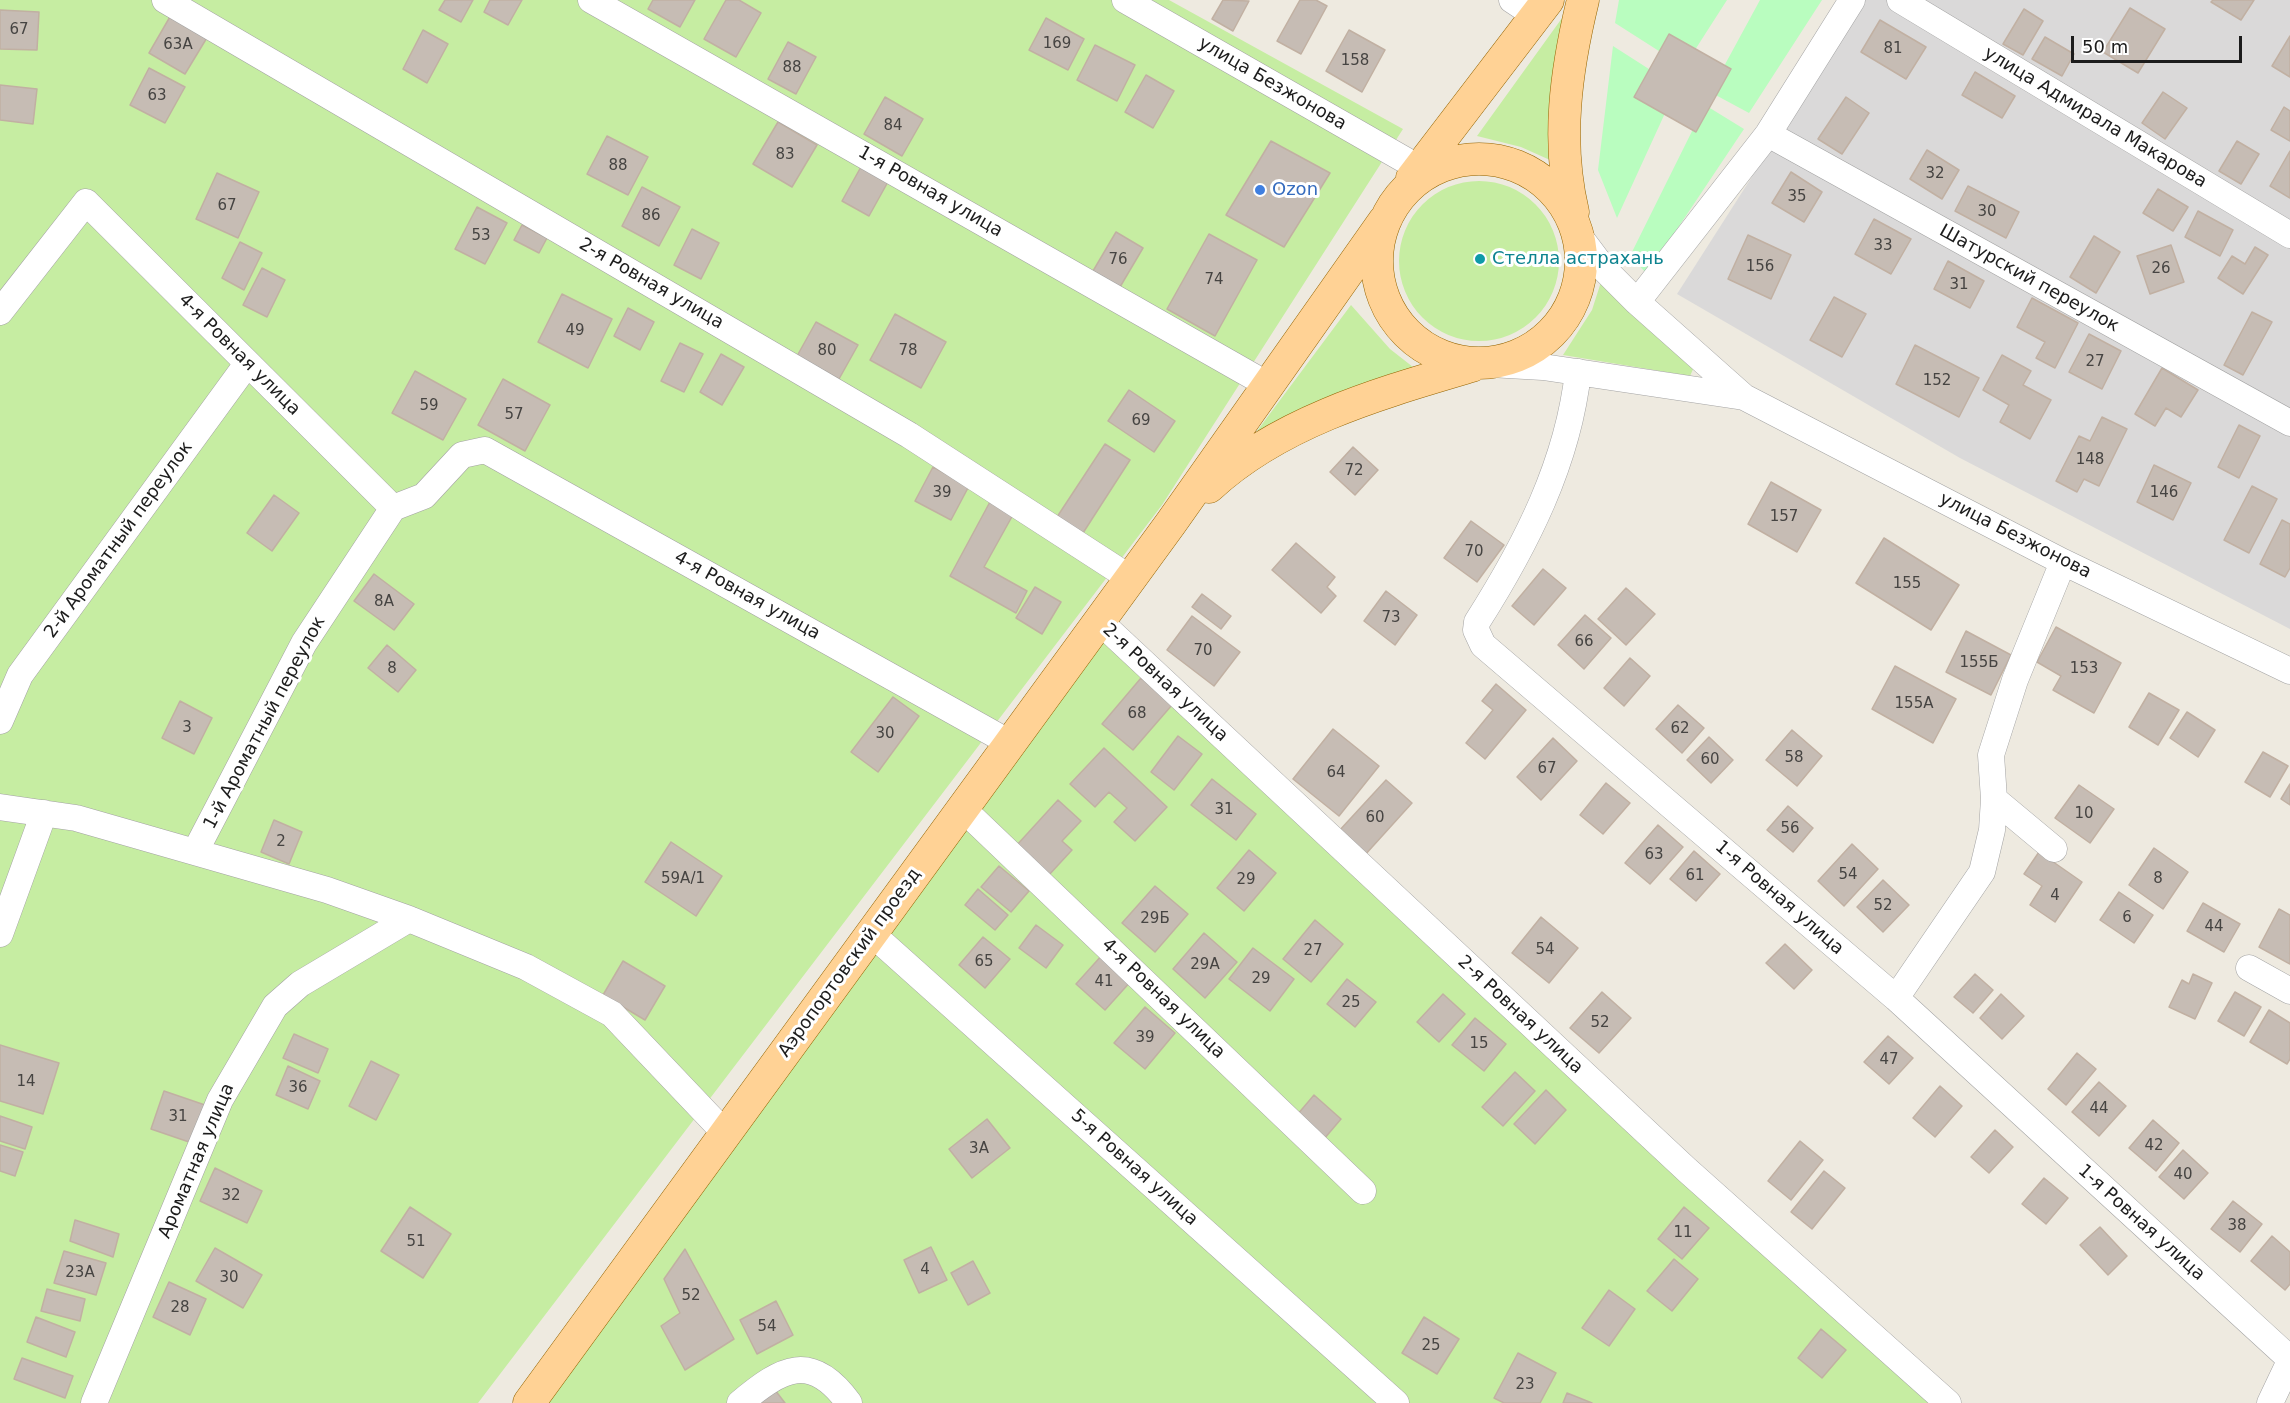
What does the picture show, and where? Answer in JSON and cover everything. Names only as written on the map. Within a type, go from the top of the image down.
[{"type":"main road","points":[[1171,523],[1212,484],[1249,455],[1292,431],[1387,392],[1483,364],[1518,357],[1552,335],[1575,302],[1583,262],[1566,183],[1564,115],[1569,68],[1583,0]]},
{"type":"main road","points":[[1171,523],[1384,221],[1532,5]]},
{"type":"main road","points":[[1413,178],[1440,165],[1479,158],[1519,166],[1553,188],[1577,229]]},
{"type":"main road","points":[[1384,221],[1376,261],[1384,301],[1400,326],[1406,334],[1439,357],[1483,364]]},
{"type":"main road","name":"Аэропортовский проезд","points":[[528,1403],[1171,523]]},
{"type":"street","name":"2-я Ровная улица","points":[[165,0],[909,435],[1130,578]]},
{"type":"street","name":"1-я Ровная улица","points":[[591,0],[1268,385]]},
{"type":"street","name":"улица Безжонова","points":[[1125,0],[1413,178]]},
{"type":"street","points":[[1637,302],[1768,134],[1852,0]]},
{"type":"street","name":"улица Адмирала Макарова","points":[[1900,0],[2290,235]]},
{"type":"street","name":"Шатурский переулок","points":[[1768,134],[2290,423]]},
{"type":"street","name":"4-я Ровная улица","points":[[0,312],[86,202],[393,508],[424,496],[462,455],[485,450],[1010,743]]},
{"type":"street","points":[[1577,229],[1604,269],[1637,302],[1744,397]]},
{"type":"street","name":"2-й Ароматный переулок","points":[[0,721],[20,675],[247,364]]},
{"type":"street","points":[[1483,364],[1578,372],[1744,397]]},
{"type":"street","name":"1-я Ровная улица","points":[[1578,372],[1569,426],[1546,498],[1477,622],[1476,630],[1483,645],[1896,998],[2290,1360]]},
{"type":"street","name":"улица Безжонова","points":[[1744,397],[2063,562],[2290,671]]},
{"type":"street","name":"1-й Ароматный переулок","points":[[195,852],[304,643],[393,508]]},
{"type":"street","points":[[1896,998],[1982,872],[1992,830],[1994,799],[1991,755],[2014,680],[2063,562]]},
{"type":"street","name":"2-я Ровная улица","points":[[1098,620],[1687,1170],[1948,1403]]},
{"type":"street","points":[[1994,799],[2054,849]]},
{"type":"street","points":[[0,807],[76,818],[327,890],[409,919],[526,967],[612,1014],[725,1133]]},
{"type":"street","name":"4-я Ровная улица","points":[[962,808],[1363,1191]]},
{"type":"street","points":[[0,934],[44,813]]},
{"type":"street","name":"Ароматная улица","points":[[94,1403],[220,1100],[275,1006],[300,984],[409,919]]},
{"type":"street","name":"5-я Ровная улица","points":[[871,933],[1396,1403]]},
{"type":"street","points":[[2249,968],[2290,991]]},
{"type":"street","points":[[2270,1403],[2290,1360]]},
{"type":"street","points":[[740,1403],[768,1380],[791,1369],[813,1370],[837,1387],[849,1403]]},
{"type":"shaded area","points":[[1865,0],[2290,0],[2290,629],[1960,458],[1677,294]]},
{"type":"green space","points":[[0,0],[1169,0],[1403,129],[1162,505],[478,1403],[0,1403]]},
{"type":"green space","points":[[1619,0],[1727,0],[1684,67],[1615,23]]},
{"type":"green space","points":[[1760,0],[1822,0],[1749,113],[1710,92]]},
{"type":"green space","points":[[1570,7],[1550,160],[1521,147],[1477,136]]},
{"type":"green space","points":[[1613,46],[1677,87],[1617,218],[1598,170]]},
{"type":"green space","points":[[1705,105],[1744,129],[1647,274],[1630,256]]},
{"type":"green space","points":[[1479,181],[1510,187],[1535,205],[1553,230],[1559,261],[1553,292],[1535,317],[1510,335],[1479,341],[1448,335],[1423,317],[1405,292],[1399,261],[1405,230],[1423,205],[1448,187]]},
{"type":"green space","points":[[1601,282],[1694,367],[1690,376],[1563,355],[1592,310]]},
{"type":"green space","points":[[1351,305],[1390,349],[1413,367],[1287,421],[1262,435],[1257,431]]},
{"type":"green space","points":[[1104,630],[1947,1403],[545,1403]]},
{"type":"building","points":[[445,0],[473,0],[461,22],[439,10]]},
{"type":"building","points":[[490,0],[522,0],[508,25],[484,12]]},
{"type":"building","points":[[653,0],[695,0],[680,27],[648,9]]},
{"type":"building","points":[[726,0],[739,0],[761,13],[736,57],[704,39]]},
{"type":"building","points":[[1223,0],[1249,1],[1233,31],[1212,19]]},
{"type":"building","points":[[1300,0],[1316,0],[1327,6],[1301,54],[1277,41]]},
{"type":"building","points":[[2213,0],[2254,0],[2241,20],[2211,2]]},
{"type":"building","points":[[2130,8],[2165,29],[2138,73],[2103,52]]},
{"type":"building","points":[[2024,9],[2043,21],[2023,55],[2003,44]]},
{"type":"building","points":[[0,10],[39,12],[37,50],[0,49]]},
{"type":"building","points":[[171,15],[208,36],[185,74],[149,53]]},
{"type":"building","points":[[1046,18],[1084,39],[1068,70],[1029,50]]},
{"type":"building","points":[[1880,20],[1926,47],[1906,79],[1861,52]]},
{"type":"building","points":[[423,30],[448,44],[427,83],[403,69]]},
{"type":"building","points":[[1349,30],[1385,50],[1362,92],[1326,71]]},
{"type":"building","points":[[1669,34],[1731,69],[1696,132],[1634,97]]},
{"type":"building","points":[[2290,36],[2290,77],[2272,66]]},
{"type":"building","points":[[2045,37],[2074,54],[2062,76],[2032,59]]},
{"type":"building","points":[[788,42],[816,57],[796,94],[768,79]]},
{"type":"building","points":[[1095,45],[1135,65],[1117,101],[1077,80]]},
{"type":"building","points":[[149,68],[185,87],[165,123],[130,105]]},
{"type":"building","points":[[1975,72],[2015,96],[2002,118],[1962,95]]},
{"type":"building","points":[[1146,75],[1174,91],[1153,128],[1125,112]]},
{"type":"building","points":[[0,85],[37,89],[33,124],[0,120]]},
{"type":"building","points":[[2163,92],[2187,108],[2165,139],[2142,123]]},
{"type":"building","points":[[885,97],[923,119],[902,156],[864,134]]},
{"type":"building","points":[[1846,97],[1869,113],[1842,154],[1818,139]]},
{"type":"building","points":[[2284,107],[2290,111],[2290,141],[2271,130]]},
{"type":"building","points":[[778,122],[817,145],[792,187],[753,164]]},
{"type":"building","points":[[607,136],[648,157],[628,195],[587,174]]},
{"type":"building","points":[[1271,141],[1330,173],[1284,247],[1226,215]]},
{"type":"building","points":[[2237,141],[2259,154],[2241,184],[2219,171]]},
{"type":"building","points":[[1927,150],[1959,170],[1942,199],[1910,179]]},
{"type":"building","points":[[2290,151],[2290,198],[2270,186]]},
{"type":"building","points":[[862,165],[889,180],[869,216],[842,201]]},
{"type":"building","points":[[1791,172],[1822,192],[1804,222],[1772,203]]},
{"type":"building","points":[[217,173],[259,192],[238,238],[196,219]]},
{"type":"building","points":[[1968,186],[2019,212],[2006,238],[1955,211]]},
{"type":"building","points":[[642,187],[680,207],[659,246],[622,226]]},
{"type":"building","points":[[2158,189],[2188,207],[2173,231],[2143,213]]},
{"type":"building","points":[[477,207],[507,223],[485,264],[455,249]]},
{"type":"building","points":[[2198,211],[2233,230],[2220,256],[2185,237]]},
{"type":"building","points":[[1874,219],[1911,239],[1891,274],[1855,254]]},
{"type":"building","points":[[522,225],[547,238],[539,253],[514,240]]},
{"type":"building","points":[[692,229],[719,243],[701,279],[674,265]]},
{"type":"building","points":[[1116,232],[1143,248],[1120,287],[1093,271]]},
{"type":"building","points":[[1209,234],[1257,260],[1215,336],[1167,309]]},
{"type":"building","points":[[1748,235],[1791,255],[1771,299],[1728,279]]},
{"type":"building","points":[[2094,236],[2120,252],[2096,293],[2070,277]]},
{"type":"building","points":[[240,242],[262,253],[244,290],[222,278]]},
{"type":"building","points":[[2171,245],[2184,282],[2150,294],[2137,256]]},
{"type":"building","points":[[2255,247],[2268,255],[2243,294],[2218,278],[2232,256],[2245,264]]},
{"type":"building","points":[[1948,261],[1984,281],[1970,308],[1934,289]]},
{"type":"building","points":[[262,268],[285,280],[267,317],[243,305]]},
{"type":"building","points":[[562,294],[612,319],[588,368],[538,342]]},
{"type":"building","points":[[1834,297],[1866,314],[1842,357],[1810,340]]},
{"type":"building","points":[[2032,298],[2078,323],[2055,368],[2036,358],[2045,342],[2017,327]]},
{"type":"building","points":[[628,308],[654,322],[640,350],[614,336]]},
{"type":"building","points":[[2252,312],[2272,322],[2243,375],[2224,365]]},
{"type":"building","points":[[895,314],[946,342],[921,388],[870,360]]},
{"type":"building","points":[[816,322],[858,345],[839,379],[797,356]]},
{"type":"building","points":[[2089,334],[2121,351],[2102,389],[2069,372]]},
{"type":"building","points":[[680,343],[703,354],[684,392],[661,381]]},
{"type":"building","points":[[1915,345],[1979,378],[1959,417],[1896,384]]},
{"type":"building","points":[[721,354],[744,367],[722,405],[700,392]]},
{"type":"building","points":[[2002,355],[2031,371],[2023,385],[2051,400],[2030,439],[2000,422],[2009,405],[1983,390]]},
{"type":"building","points":[[2162,368],[2198,390],[2181,417],[2166,408],[2155,426],[2135,414]]},
{"type":"building","points":[[415,371],[466,399],[443,440],[392,413]]},
{"type":"building","points":[[503,379],[550,405],[525,451],[478,425]]},
{"type":"building","points":[[1129,390],[1175,421],[1154,452],[1108,421]]},
{"type":"building","points":[[2102,417],[2127,429],[2099,486],[2084,479],[2077,492],[2056,481],[2079,436],[2090,441]]},
{"type":"building","points":[[2239,425],[2260,436],[2239,478],[2218,467]]},
{"type":"building","points":[[1105,444],[1130,460],[1083,533],[1057,517]]},
{"type":"building","points":[[1353,447],[1378,470],[1355,495],[1330,472]]},
{"type":"building","points":[[2154,465],[2191,483],[2173,520],[2137,502]]},
{"type":"building","points":[[933,467],[969,486],[951,520],[915,501]]},
{"type":"building","points":[[1771,482],[1821,510],[1797,552],[1748,524]]},
{"type":"building","points":[[2252,486],[2277,499],[2249,553],[2224,540]]},
{"type":"building","points":[[274,495],[299,513],[272,551],[247,533]]},
{"type":"building","points":[[991,500],[1014,513],[984,567],[1027,591],[1016,613],[950,576]]},
{"type":"building","points":[[2282,520],[2290,524],[2290,568],[2285,577],[2260,564]]},
{"type":"building","points":[[1471,521],[1504,545],[1477,582],[1444,558]]},
{"type":"building","points":[[1884,538],[1959,585],[1931,630],[1856,583]]},
{"type":"building","points":[[1296,543],[1335,577],[1327,587],[1336,596],[1321,613],[1272,570]]},
{"type":"building","points":[[1543,569],[1566,588],[1534,625],[1512,606]]},
{"type":"building","points":[[374,574],[414,604],[394,630],[354,601]]},
{"type":"building","points":[[1035,587],[1061,602],[1042,634],[1016,618]]},
{"type":"building","points":[[1626,588],[1655,614],[1626,645],[1598,619]]},
{"type":"building","points":[[1386,591],[1417,615],[1395,645],[1364,621]]},
{"type":"building","points":[[1202,594],[1231,616],[1221,629],[1192,607]]},
{"type":"building","points":[[1585,615],[1611,638],[1584,669],[1558,645]]},
{"type":"building","points":[[1192,616],[1240,652],[1214,686],[1167,650]]},
{"type":"building","points":[[2056,627],[2121,663],[2094,713],[2053,690],[2061,676],[2037,662]]},
{"type":"building","points":[[1966,631],[2011,655],[1991,695],[1946,672]]},
{"type":"building","points":[[387,645],[416,670],[398,692],[368,668]]},
{"type":"building","points":[[1630,658],[1650,676],[1624,706],[1604,688]]},
{"type":"building","points":[[1895,666],[1956,699],[1933,743],[1872,709]]},
{"type":"building","points":[[1141,678],[1172,705],[1133,750],[1102,724]]},
{"type":"building","points":[[1496,684],[1526,710],[1485,759],[1466,743],[1493,710],[1482,701]]},
{"type":"building","points":[[2149,693],[2179,710],[2158,745],[2129,727]]},
{"type":"building","points":[[893,697],[919,716],[878,772],[851,752]]},
{"type":"building","points":[[180,701],[212,718],[194,754],[162,738]]},
{"type":"building","points":[[1678,705],[1704,728],[1682,753],[1656,729]]},
{"type":"building","points":[[2187,712],[2215,730],[2198,757],[2170,738]]},
{"type":"building","points":[[1333,729],[1379,766],[1339,816],[1293,779]]},
{"type":"building","points":[[1792,730],[1822,756],[1797,786],[1766,760]]},
{"type":"building","points":[[1178,736],[1202,754],[1174,790],[1151,772]]},
{"type":"building","points":[[1709,737],[1733,760],[1711,783],[1687,760]]},
{"type":"building","points":[[1553,738],[1577,761],[1541,800],[1517,777]]},
{"type":"building","points":[[1104,748],[1167,807],[1135,841],[1114,822],[1127,808],[1109,792],[1095,807],[1070,784]]},
{"type":"building","points":[[2263,752],[2288,766],[2270,797],[2245,782]]},
{"type":"building","points":[[1212,779],[1256,814],[1236,840],[1191,805]]},
{"type":"building","points":[[1386,780],[1412,803],[1364,856],[1338,832]]},
{"type":"building","points":[[1606,783],[1630,803],[1603,834],[1580,815]]},
{"type":"building","points":[[2290,784],[2290,805],[2281,799]]},
{"type":"building","points":[[2079,785],[2114,809],[2090,843],[2055,818]]},
{"type":"building","points":[[1058,800],[1081,821],[1062,841],[1072,850],[1048,876],[1016,846]]},
{"type":"building","points":[[1788,806],[1813,828],[1793,852],[1767,830]]},
{"type":"building","points":[[274,820],[302,832],[289,864],[261,852]]},
{"type":"building","points":[[1658,825],[1683,847],[1650,884],[1625,863]]},
{"type":"building","points":[[671,842],[722,876],[696,916],[645,882]]},
{"type":"building","points":[[1852,844],[1878,869],[1844,906],[1818,881]]},
{"type":"building","points":[[2154,848],[2188,872],[2163,909],[2129,885]]},
{"type":"building","points":[[1249,850],[1276,873],[1244,911],[1217,888]]},
{"type":"building","points":[[1694,851],[1720,874],[1696,901],[1670,879]]},
{"type":"building","points":[[2039,852],[2082,882],[2055,922],[2030,905],[2042,886],[2024,874]]},
{"type":"building","points":[[999,866],[1029,891],[1011,912],[981,887]]},
{"type":"building","points":[[1883,880],[1909,905],[1883,932],[1857,907]]},
{"type":"building","points":[[1155,886],[1188,914],[1155,952],[1122,923]]},
{"type":"building","points":[[978,889],[1008,915],[995,930],[965,905]]},
{"type":"building","points":[[2119,892],[2153,915],[2134,943],[2100,920]]},
{"type":"building","points":[[2203,903],[2240,924],[2224,952],[2187,931]]},
{"type":"building","points":[[2279,909],[2290,915],[2290,964],[2259,947]]},
{"type":"building","points":[[1541,917],[1578,948],[1549,983],[1512,953]]},
{"type":"building","points":[[1315,920],[1343,944],[1311,982],[1283,959]]},
{"type":"building","points":[[1036,925],[1063,945],[1046,968],[1019,948]]},
{"type":"building","points":[[1204,933],[1237,962],[1205,998],[1173,969]]},
{"type":"building","points":[[983,937],[1010,959],[985,988],[959,965]]},
{"type":"building","points":[[1785,944],[1812,970],[1794,989],[1766,963]]},
{"type":"building","points":[[1253,948],[1294,979],[1270,1011],[1229,979]]},
{"type":"building","points":[[1103,954],[1132,980],[1105,1010],[1076,984]]},
{"type":"building","points":[[623,961],[665,986],[645,1020],[603,995]]},
{"type":"building","points":[[1975,974],[1993,990],[1973,1013],[1954,997]]},
{"type":"building","points":[[2193,974],[2212,983],[2195,1019],[2169,1007],[2182,980],[2189,984]]},
{"type":"building","points":[[1347,979],[1376,1002],[1355,1027],[1327,1004]]},
{"type":"building","points":[[1602,992],[1631,1018],[1599,1053],[1570,1028]]},
{"type":"building","points":[[2235,992],[2261,1007],[2244,1036],[2218,1021]]},
{"type":"building","points":[[1443,994],[1465,1014],[1439,1042],[1417,1022]]},
{"type":"building","points":[[2001,994],[2024,1016],[2002,1039],[1980,1018]]},
{"type":"building","points":[[1145,1007],[1175,1033],[1145,1069],[1114,1043]]},
{"type":"building","points":[[2269,1010],[2290,1023],[2290,1059],[2287,1064],[2250,1042]]},
{"type":"building","points":[[1475,1018],[1506,1044],[1484,1071],[1452,1045]]},
{"type":"building","points":[[294,1034],[328,1049],[318,1073],[283,1058]]},
{"type":"building","points":[[1888,1036],[1913,1058],[1889,1084],[1864,1062]]},
{"type":"building","points":[[0,1045],[59,1063],[43,1114],[0,1101]]},
{"type":"building","points":[[2077,1053],[2096,1069],[2066,1105],[2048,1089]]},
{"type":"building","points":[[371,1061],[399,1075],[376,1120],[349,1106]]},
{"type":"building","points":[[288,1066],[320,1081],[308,1109],[276,1095]]},
{"type":"building","points":[[1515,1072],[1535,1091],[1503,1126],[1482,1107]]},
{"type":"building","points":[[2099,1082],[2126,1106],[2099,1136],[2072,1112]]},
{"type":"building","points":[[1940,1086],[1962,1106],[1935,1137],[1913,1118]]},
{"type":"building","points":[[1546,1090],[1566,1110],[1535,1144],[1514,1124]]},
{"type":"building","points":[[164,1091],[205,1105],[192,1143],[151,1129]]},
{"type":"building","points":[[1314,1095],[1341,1119],[1324,1139],[1297,1115]]},
{"type":"building","points":[[0,1116],[32,1127],[25,1149],[0,1141]]},
{"type":"building","points":[[987,1119],[1010,1148],[972,1178],[949,1149]]},
{"type":"building","points":[[2153,1120],[2179,1143],[2156,1171],[2129,1148]]},
{"type":"building","points":[[1995,1130],[2013,1147],[1989,1173],[1971,1157]]},
{"type":"building","points":[[1800,1141],[1823,1160],[1791,1200],[1768,1181]]},
{"type":"building","points":[[0,1145],[23,1152],[15,1176],[0,1171]]},
{"type":"building","points":[[2183,1150],[2208,1173],[2184,1199],[2159,1177]]},
{"type":"building","points":[[215,1168],[262,1191],[247,1223],[200,1201]]},
{"type":"building","points":[[1824,1171],[1845,1188],[1812,1229],[1791,1212]]},
{"type":"building","points":[[2044,1178],[2068,1198],[2046,1224],[2022,1204]]},
{"type":"building","points":[[2233,1201],[2262,1224],[2240,1252],[2211,1229]]},
{"type":"building","points":[[410,1207],[451,1234],[423,1278],[381,1251]]},
{"type":"building","points":[[1684,1207],[1709,1228],[1682,1259],[1658,1239]]},
{"type":"building","points":[[75,1220],[119,1234],[113,1257],[70,1241]]},
{"type":"building","points":[[2100,1227],[2127,1256],[2108,1275],[2080,1245]]},
{"type":"building","points":[[2272,1236],[2290,1252],[2290,1284],[2285,1290],[2251,1261]]},
{"type":"building","points":[[931,1247],[947,1280],[919,1293],[904,1260]]},
{"type":"building","points":[[215,1248],[262,1275],[243,1308],[196,1281]]},
{"type":"building","points":[[685,1249],[734,1339],[685,1370],[661,1326],[680,1313],[664,1279]]},
{"type":"building","points":[[64,1251],[106,1263],[96,1295],[54,1283]]},
{"type":"building","points":[[1674,1259],[1698,1279],[1672,1311],[1647,1291]]},
{"type":"building","points":[[973,1261],[990,1293],[968,1305],[951,1273]]},
{"type":"building","points":[[169,1282],[206,1299],[190,1335],[153,1317]]},
{"type":"building","points":[[47,1289],[85,1299],[80,1321],[41,1311]]},
{"type":"building","points":[[1609,1290],[1635,1309],[1609,1346],[1582,1328]]},
{"type":"building","points":[[776,1301],[793,1335],[757,1354],[740,1320]]},
{"type":"building","points":[[36,1317],[75,1332],[66,1357],[27,1342]]},
{"type":"building","points":[[1424,1317],[1459,1339],[1437,1374],[1402,1353]]},
{"type":"building","points":[[1821,1329],[1846,1350],[1822,1378],[1798,1358]]},
{"type":"building","points":[[1518,1353],[1556,1373],[1540,1403],[1504,1403],[1494,1398]]},
{"type":"building","points":[[22,1358],[73,1376],[65,1398],[14,1379]]},
{"type":"building","points":[[775,1390],[785,1403],[758,1403]]},
{"type":"building","points":[[1567,1393],[1592,1403],[1563,1403]]},
{"type":"place","name":"Ozon","points":[[1260,190]]},
{"type":"place","name":"Стелла астрахань","points":[[1480,259]]}]
